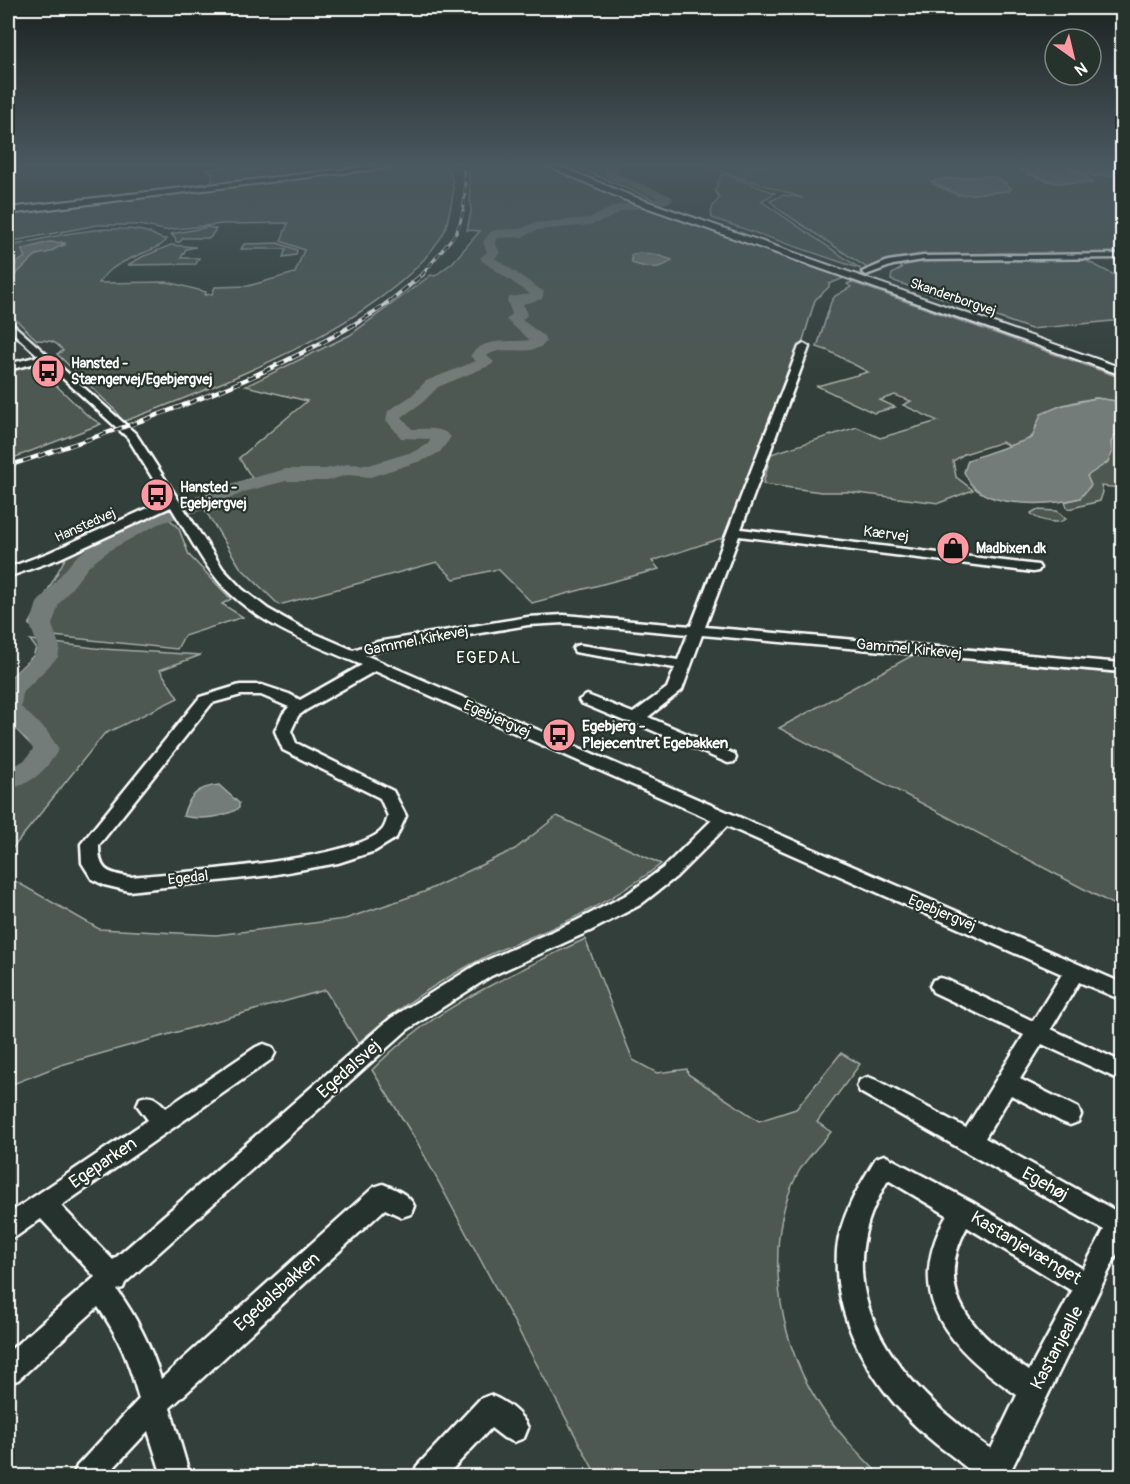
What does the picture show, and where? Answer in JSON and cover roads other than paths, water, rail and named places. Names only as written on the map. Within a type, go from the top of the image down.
[{"type":"main road","name":"Skanderborgvej","points":[[736,235],[1122,372]]},
{"type":"street","points":[[866,272],[891,263],[923,258],[1122,256]]},
{"type":"street","name":"Egebjergvej","points":[[8,323],[132,436],[218,571],[237,592],[263,612],[297,631],[1122,992]]},
{"type":"street","points":[[637,718],[674,690],[804,347]]},
{"type":"street","points":[[8,367],[45,358]]},
{"type":"street","name":"Hanstedvej","points":[[8,573],[179,508]]},
{"type":"street","name":"Kærvej","points":[[734,532],[1034,568]]},
{"type":"street","name":"Gammel Kirkevej","points":[[352,655],[377,646],[528,621],[564,619],[1122,668]]},
{"type":"street","points":[[580,649],[683,665]]},
{"type":"street","name":"Egedal","points":[[300,707],[283,697],[262,690],[222,693],[206,700],[90,844],[88,860],[93,870],[107,880],[129,884],[258,870],[353,853],[387,837],[396,823],[398,814],[396,806],[387,795],[289,746],[284,738],[284,725],[291,714],[374,665]]},
{"type":"street","points":[[587,700],[630,718],[637,718],[726,759]]},
{"type":"street","name":"Egedalsvej","points":[[8,1370],[399,1024],[448,990],[496,964],[587,925],[632,901],[672,873],[724,818]]},
{"type":"street","points":[[970,1142],[1075,971]]},
{"type":"street","points":[[940,986],[1122,1072]]},
{"type":"street","name":"Egeparken","points":[[8,1228],[43,1204],[156,1113],[264,1053]]},
{"type":"street","points":[[1006,1082],[1070,1115]]},
{"type":"street","name":"Egehøj","points":[[868,1086],[970,1142],[1120,1230]]},
{"type":"street","name":"Kastanjevænget","points":[[994,1473],[932,1422],[894,1384],[868,1341],[852,1295],[850,1248],[862,1205],[884,1165],[1089,1287]]},
{"type":"street","name":"Egedalsbakken","points":[[87,1476],[154,1404],[382,1194],[402,1206]]},
{"type":"street","points":[[43,1204],[107,1284],[139,1351],[176,1476]]},
{"type":"street","name":"Kastanjevænget","points":[[963,1210],[945,1246],[940,1278],[946,1308],[960,1331],[982,1352],[1034,1390]]},
{"type":"street","name":"Kastanjealle","points":[[994,1473],[1034,1390],[1120,1230]]},
{"type":"street","points":[[427,1476],[490,1409],[514,1428]]},
{"type":"waterway","points":[[8,781],[36,765],[46,749],[37,735],[9,709],[11,690],[46,657],[49,647],[41,625],[48,603],[83,561],[103,546],[151,520],[199,505],[240,487],[286,475],[326,475],[348,469],[370,471],[421,455],[434,448],[442,437],[436,434],[407,434],[394,420],[394,415],[417,399],[432,384],[486,362],[478,356],[484,350],[499,345],[524,346],[539,342],[539,339],[513,320],[520,315],[514,300],[525,300],[537,296],[537,292],[486,258],[494,253],[489,242],[494,235]]},
{"type":"railway","points":[[422,275],[454,235]]},
{"type":"railway","points":[[8,466],[150,418],[244,380],[289,359],[376,311],[422,275]]},
{"type":"place","name":"Hansted - Stængervej/Egebjergvej","points":[[48,371]]},
{"type":"place","name":"Hansted - Egebjergvej","points":[[157,495]]},
{"type":"place","name":"Madbixen.dk","points":[[953,548]]},
{"type":"place","name":"Egebjerg - Plejecentret Egebakken","points":[[559,735]]},
{"type":"district","name":"EGEDAL","points":[[489,658]]}]
